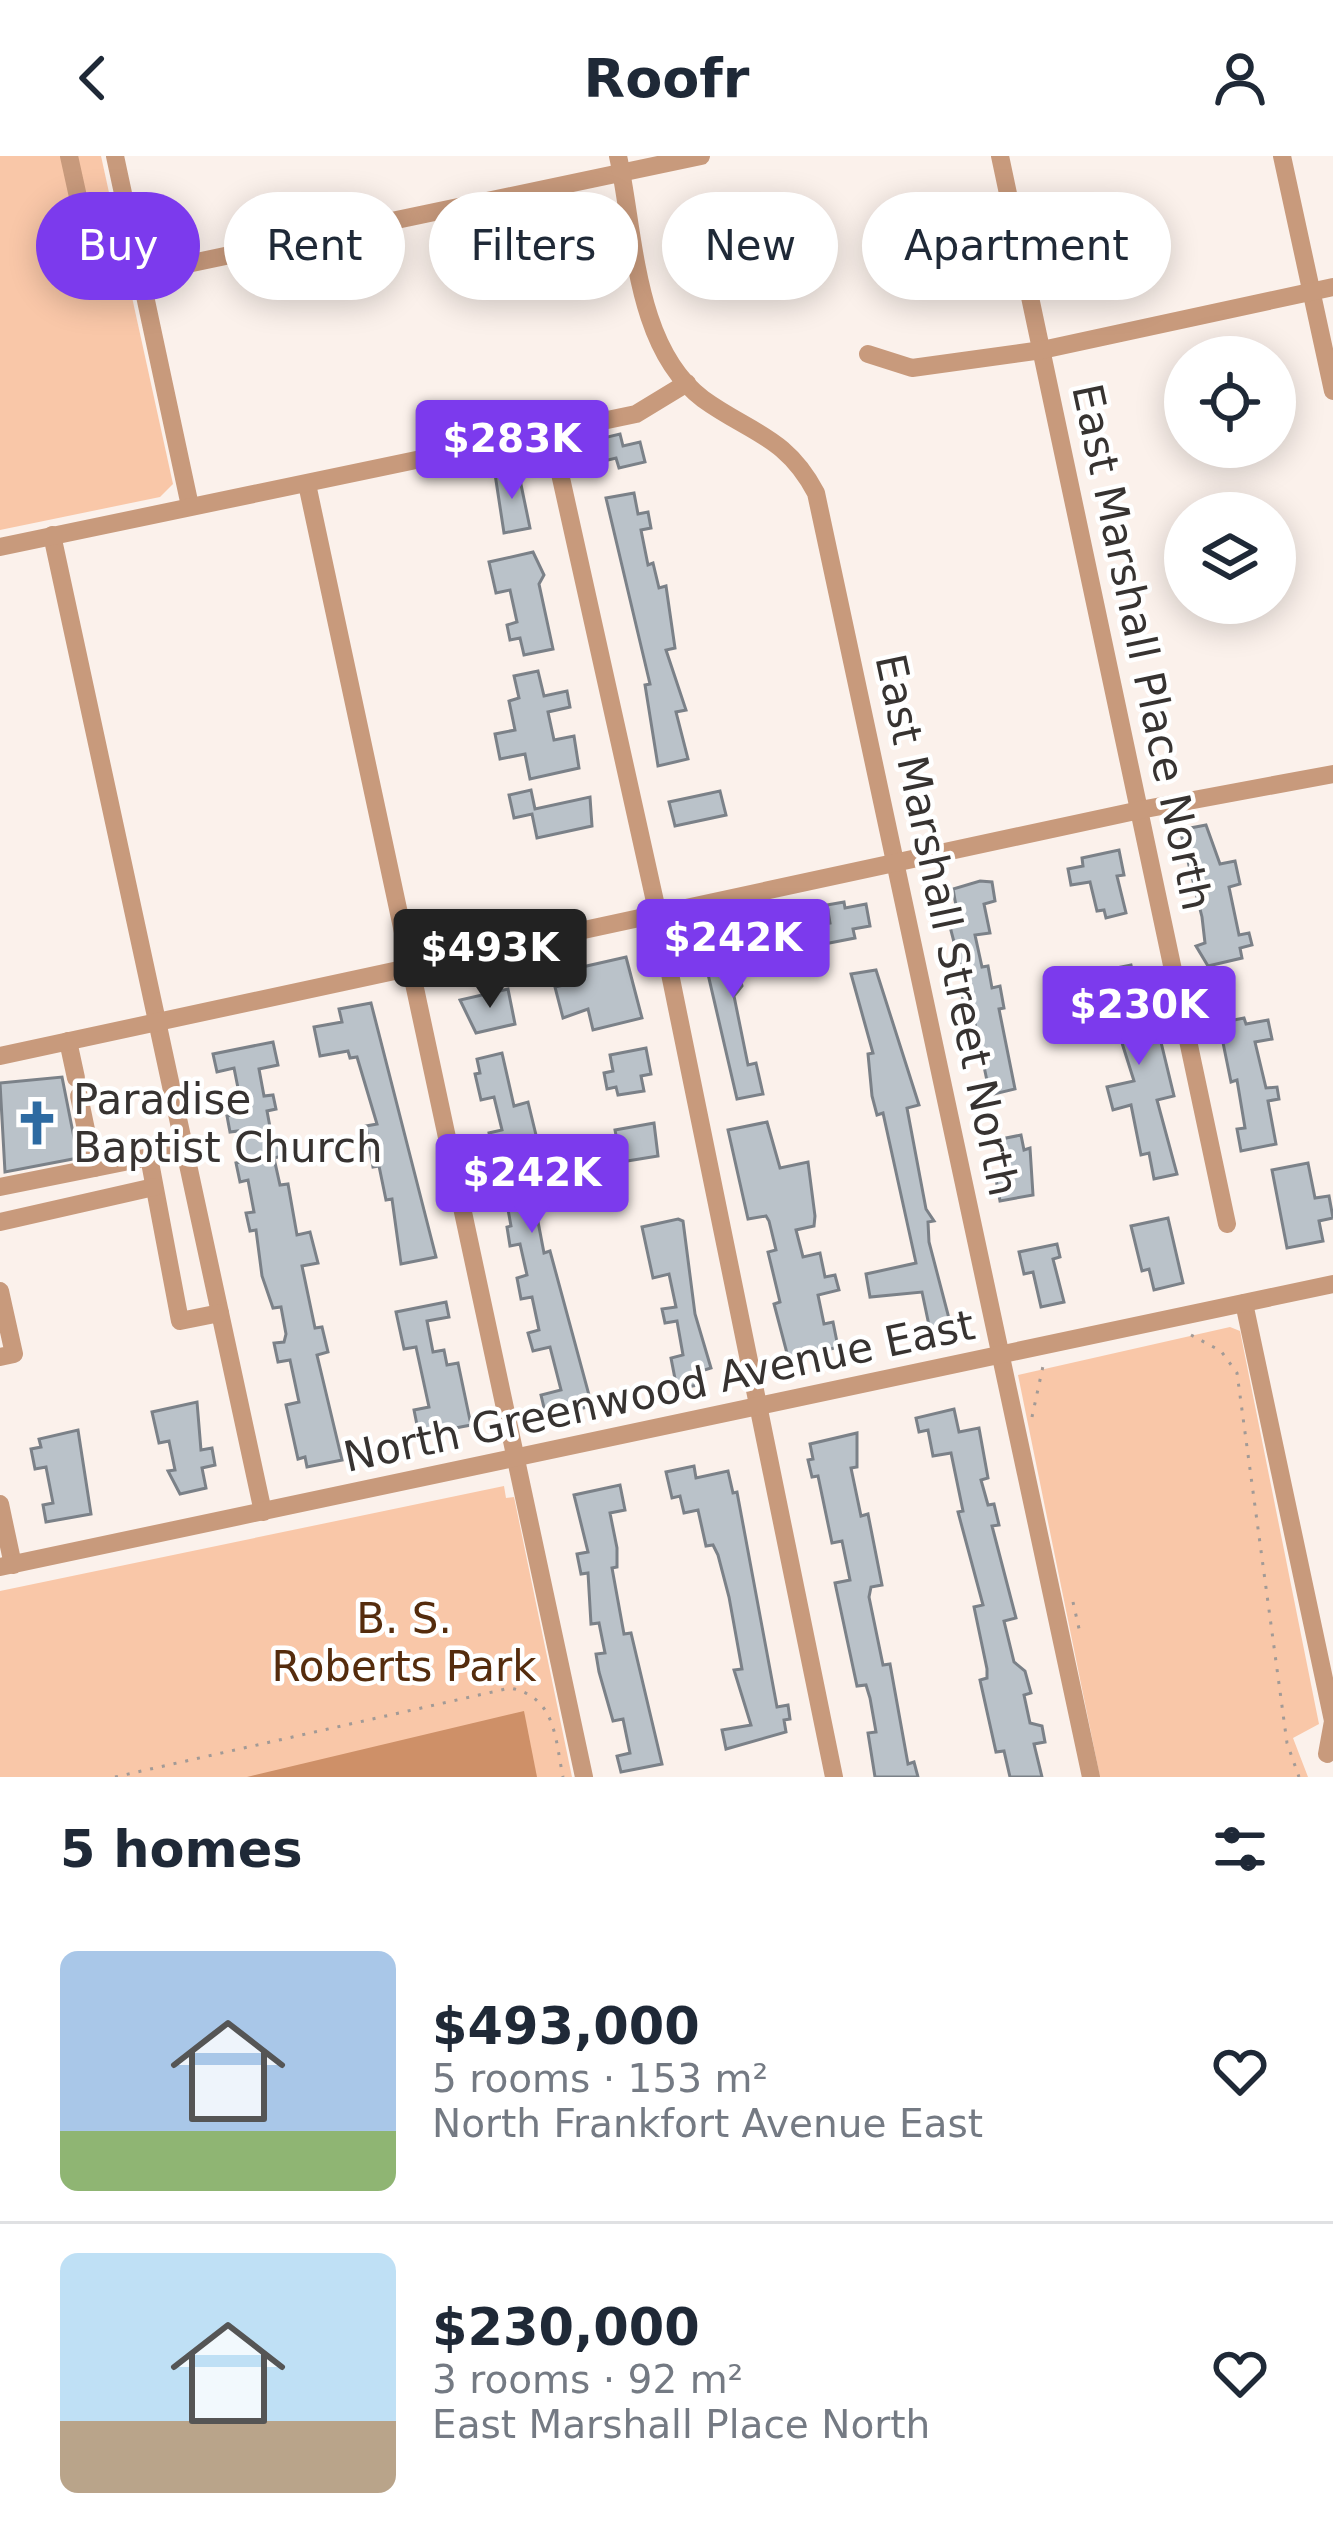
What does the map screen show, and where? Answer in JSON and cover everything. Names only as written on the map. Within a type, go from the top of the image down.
[{"type":"street","points":[[69,156],[77,192]]},
{"type":"street","points":[[115,156],[123,192]]},
{"type":"street","points":[[200,260],[620,165],[701,156]]},
{"type":"street","name":"East Marshall Place North","points":[[1000,156],[1227,1224]]},
{"type":"street","points":[[1282,156],[1333,391]]},
{"type":"street","name":"East Marshall Street North","points":[[620,165],[656,333],[687,383],[773,439],[816,493],[1091,1777]]},
{"type":"street","points":[[868,354],[912,368],[1042,350],[1333,287]]},
{"type":"street","points":[[146,300],[190,506]]},
{"type":"street","points":[[0,547],[636,414],[687,383]]},
{"type":"street","points":[[551,433],[658,915],[834,1777]]},
{"type":"street","points":[[308,484],[584,1777]]},
{"type":"street","points":[[52,535],[263,1512]]},
{"type":"street","points":[[0,1056],[1140,810],[1333,774]]},
{"type":"street","points":[[68,1041],[94,1168]]},
{"type":"street","points":[[0,1187],[184,1150]]},
{"type":"street","points":[[149,1157],[180,1322],[220,1313]]},
{"type":"street","points":[[0,1222],[154,1187]]},
{"type":"street","name":"North Greenwood Avenue East","points":[[6,1566],[1333,1284]]},
{"type":"street","points":[[0,1291],[14,1354],[0,1357]]},
{"type":"street","points":[[1244,1303],[1333,1721],[1327,1754]]},
{"type":"street","points":[[0,1504],[6,1566]]},
{"type":"path","points":[[1190,1335],[1221,1351],[1237,1373],[1287,1743],[1299,1777]]},
{"type":"path","points":[[115,1777],[510,1688],[531,1692],[544,1704],[563,1777]]},
{"type":"green space","points":[[0,156],[101,156],[109,192],[36,192],[36,300],[133,300],[173,484],[160,497],[0,530]]},
{"type":"green space","points":[[1230,1327],[1240,1331],[1319,1724],[1293,1738],[1308,1777],[1100,1777],[1018,1375]]},
{"type":"green space","name":"B. S. Roberts Park","points":[[504,1486],[506,1498],[514,1497],[572,1777],[0,1777],[0,1591]]},
{"type":"shaded area","points":[[524,1711],[537,1777],[247,1777]]},
{"type":"building","points":[[620,434],[623,446],[640,442],[645,462],[619,468],[616,458],[588,465],[582,443]]},
{"type":"building","points":[[518,470],[530,528],[504,533],[495,474]]},
{"type":"building","points":[[634,493],[638,514],[648,512],[651,528],[641,530],[648,565],[653,563],[659,588],[666,586],[675,648],[666,650],[686,710],[676,712],[688,759],[658,766],[645,685],[650,684],[606,498]]},
{"type":"building","points":[[533,552],[544,575],[539,584],[553,649],[524,655],[520,638],[510,640],[507,625],[517,622],[510,590],[496,593],[489,562]]},
{"type":"building","points":[[538,671],[544,696],[567,691],[570,707],[548,712],[554,740],[574,736],[579,768],[530,779],[525,754],[500,759],[495,734],[515,730],[509,701],[519,698],[514,676]]},
{"type":"building","points":[[531,790],[535,809],[590,797],[592,826],[537,838],[532,814],[514,818],[509,795]]},
{"type":"building","points":[[720,791],[726,815],[675,826],[669,802]]},
{"type":"building","points":[[1206,825],[1220,864],[1235,861],[1240,884],[1229,887],[1239,935],[1249,933],[1252,945],[1240,948],[1242,958],[1208,966],[1196,946],[1205,943],[1202,917],[1180,830]]},
{"type":"building","points":[[1119,850],[1124,875],[1117,876],[1126,913],[1106,918],[1104,910],[1097,911],[1090,882],[1071,885],[1068,869],[1083,866],[1082,858]]},
{"type":"building","points":[[992,882],[995,901],[984,904],[990,933],[975,935],[992,988],[1000,986],[1004,1008],[999,1009],[1015,1089],[990,1095],[973,1014],[965,1015],[962,993],[967,992],[948,919],[958,917],[953,889]]},
{"type":"building","points":[[844,902],[845,908],[866,904],[870,926],[853,929],[855,938],[809,947],[805,928],[830,923],[827,905]]},
{"type":"building","points":[[761,925],[765,947],[735,958],[742,986],[734,996],[748,1065],[756,1063],[763,1094],[737,1099],[701,944],[722,939],[720,933]]},
{"type":"building","points":[[626,957],[642,1018],[593,1030],[588,1009],[563,1018],[555,987],[581,981],[578,968]]},
{"type":"building","points":[[1131,965],[1148,1036],[1159,1034],[1174,1096],[1157,1100],[1177,1174],[1154,1179],[1149,1153],[1141,1155],[1131,1105],[1113,1110],[1107,1087],[1134,1081],[1116,1024],[1099,1028],[1095,1008],[1109,1005],[1102,971]]},
{"type":"building","points":[[876,970],[919,1105],[907,1108],[926,1209],[934,1221],[928,1222],[929,1242],[951,1326],[930,1330],[922,1292],[870,1297],[866,1274],[916,1263],[883,1113],[877,1115],[872,1096],[868,1054],[873,1053],[851,974]]},
{"type":"building","points":[[508,989],[515,1024],[476,1033],[460,1000]]},
{"type":"building","points":[[371,1003],[436,1257],[401,1264],[392,1199],[386,1200],[379,1166],[373,1167],[366,1126],[377,1124],[357,1057],[350,1058],[348,1051],[320,1056],[314,1027],[342,1022],[339,1009]]},
{"type":"building","points":[[1244,1018],[1246,1024],[1268,1020],[1272,1039],[1255,1042],[1266,1088],[1277,1087],[1279,1099],[1268,1101],[1276,1144],[1241,1151],[1237,1129],[1245,1128],[1237,1080],[1231,1082],[1219,1023]]},
{"type":"building","points":[[273,1042],[278,1065],[259,1069],[264,1096],[273,1095],[276,1109],[267,1111],[273,1143],[279,1142],[282,1156],[274,1158],[280,1185],[288,1184],[297,1235],[310,1232],[318,1263],[302,1266],[315,1328],[322,1327],[328,1352],[317,1355],[342,1460],[307,1467],[305,1457],[298,1459],[286,1405],[299,1402],[290,1360],[278,1362],[274,1343],[284,1342],[286,1334],[281,1307],[273,1308],[262,1276],[256,1230],[250,1231],[246,1213],[254,1212],[248,1180],[240,1182],[236,1163],[245,1161],[238,1131],[230,1132],[227,1116],[243,1113],[234,1068],[217,1072],[213,1054]]},
{"type":"building","points":[[646,1048],[651,1074],[641,1076],[644,1091],[618,1095],[616,1087],[607,1089],[604,1073],[613,1071],[610,1055]]},
{"type":"building","points":[[502,1053],[514,1106],[528,1102],[544,1168],[534,1170],[537,1184],[531,1185],[544,1253],[550,1251],[592,1406],[546,1416],[541,1395],[561,1390],[550,1347],[533,1351],[528,1333],[539,1330],[532,1297],[521,1299],[517,1278],[527,1275],[520,1244],[510,1246],[507,1204],[513,1203],[507,1170],[496,1173],[489,1133],[502,1130],[494,1097],[481,1100],[475,1074],[480,1073],[477,1059]]},
{"type":"building","name":"Paradise Baptist Church","points":[[62,1077],[78,1158],[5,1172],[0,1083]]},
{"type":"building","points":[[767,1122],[780,1168],[808,1162],[814,1226],[796,1230],[803,1257],[820,1253],[825,1277],[835,1275],[839,1290],[818,1295],[824,1324],[833,1322],[838,1347],[789,1361],[774,1304],[780,1302],[768,1252],[776,1250],[769,1221],[766,1216],[748,1219],[728,1130]]},
{"type":"building","points":[[654,1123],[658,1156],[621,1162],[615,1130]]},
{"type":"building","points":[[1021,1135],[1024,1150],[1030,1148],[1033,1195],[1000,1201],[996,1179],[1006,1177],[1001,1139]]},
{"type":"building","points":[[1308,1163],[1315,1198],[1329,1196],[1333,1218],[1319,1221],[1323,1241],[1287,1248],[1272,1170]]},
{"type":"building","points":[[1168,1218],[1183,1283],[1154,1290],[1149,1269],[1142,1271],[1131,1226]]},
{"type":"building","points":[[683,1221],[695,1314],[711,1368],[701,1371],[703,1384],[677,1389],[671,1358],[683,1355],[677,1321],[665,1323],[662,1309],[676,1307],[669,1274],[653,1278],[642,1227]]},
{"type":"building","points":[[1057,1244],[1060,1257],[1053,1259],[1064,1302],[1041,1307],[1033,1272],[1024,1274],[1019,1252]]},
{"type":"building","points":[[446,1302],[449,1317],[427,1321],[433,1352],[444,1350],[447,1365],[458,1363],[471,1425],[419,1435],[414,1410],[429,1407],[416,1347],[404,1349],[396,1312]]},
{"type":"building","points":[[197,1402],[201,1450],[212,1448],[215,1465],[202,1468],[206,1488],[180,1494],[168,1471],[175,1470],[169,1441],[159,1443],[152,1412]]},
{"type":"building","points":[[954,1409],[959,1432],[979,1428],[988,1478],[981,1480],[988,1505],[994,1504],[999,1525],[992,1526],[1016,1618],[1004,1621],[1014,1662],[1025,1671],[1031,1693],[1024,1695],[1030,1723],[1042,1726],[1045,1742],[1034,1744],[1042,1777],[1010,1777],[1004,1751],[996,1752],[980,1680],[987,1678],[987,1669],[974,1607],[983,1605],[958,1512],[963,1511],[951,1453],[933,1456],[928,1430],[919,1432],[916,1418]]},
{"type":"building","points":[[78,1430],[91,1514],[46,1522],[43,1505],[53,1503],[46,1467],[35,1469],[31,1449],[41,1447],[39,1439]]},
{"type":"building","points":[[857,1433],[857,1467],[851,1468],[861,1516],[868,1514],[882,1585],[871,1587],[869,1597],[883,1665],[890,1664],[908,1764],[914,1762],[918,1777],[875,1777],[868,1733],[876,1732],[870,1698],[866,1685],[857,1686],[835,1583],[850,1580],[842,1541],[832,1543],[818,1476],[812,1477],[808,1460],[813,1459],[810,1444]]},
{"type":"building","points":[[694,1466],[696,1478],[728,1471],[733,1493],[737,1492],[777,1707],[788,1705],[790,1719],[784,1720],[786,1732],[726,1749],[722,1730],[751,1725],[734,1670],[742,1669],[729,1597],[718,1555],[713,1545],[706,1546],[698,1510],[684,1513],[680,1496],[672,1498],[666,1472]]},
{"type":"building","points":[[620,1485],[625,1510],[610,1513],[617,1548],[617,1567],[612,1568],[624,1634],[631,1633],[662,1764],[621,1772],[617,1756],[630,1753],[623,1719],[613,1721],[599,1672],[596,1654],[605,1653],[599,1623],[591,1624],[588,1573],[581,1574],[577,1554],[588,1552],[574,1495]]},
{"type":"place","name":"Paradise Baptist Church","points":[[37,1123]]}]
